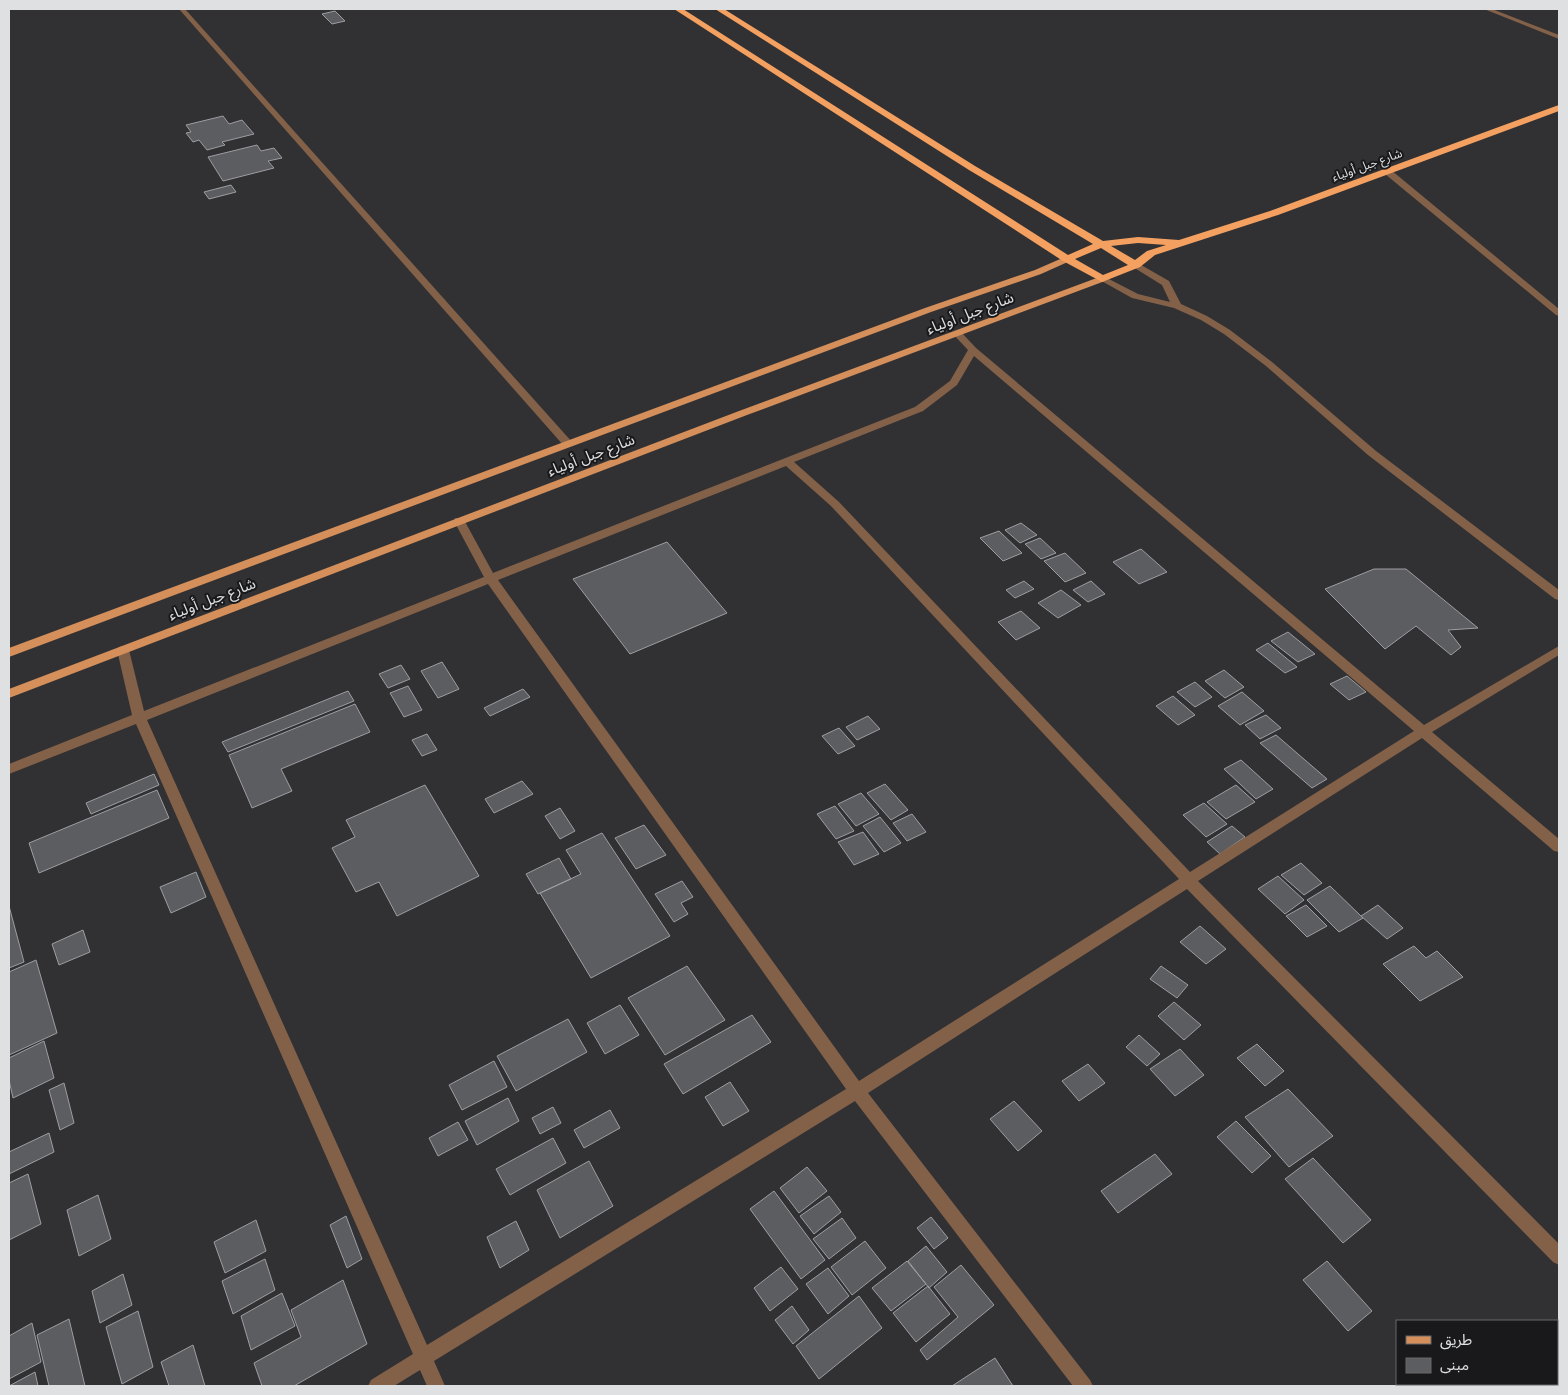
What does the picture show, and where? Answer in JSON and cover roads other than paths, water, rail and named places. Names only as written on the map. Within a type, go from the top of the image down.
[{"type":"highway","points":[[678,9],[1067,259],[1102,279]]},
{"type":"highway","points":[[719,9],[972,168],[1136,264]]},
{"type":"highway","name":"شارع جبل أولياء","points":[[1102,279],[1136,264],[1151,253],[1274,213],[1559,108]]},
{"type":"highway","name":"شارع جبل أولياء","points":[[1067,259],[1102,244],[1138,240],[1182,242]]},
{"type":"main road","name":"شارع جبل أولياء","points":[[9,653],[928,310],[1038,272],[1067,259]]},
{"type":"main road","name":"شارع جبل أولياء","points":[[9,694],[459,521],[1102,279]]},
{"type":"street","points":[[182,9],[568,444]]},
{"type":"street","points":[[1486,9],[1559,37]]},
{"type":"street","points":[[1388,172],[1559,314]]},
{"type":"street","points":[[1136,264],[1166,283],[1178,306]]},
{"type":"street","points":[[1102,279],[1135,296],[1178,306],[1204,318],[1241,342],[1372,453],[1559,596]]},
{"type":"street","points":[[958,334],[973,350],[1559,847]]},
{"type":"street","points":[[9,769],[919,409],[954,383],[973,350]]},
{"type":"street","points":[[788,462],[835,504],[1188,880],[1559,1256]]},
{"type":"street","points":[[459,521],[490,578],[857,1091],[1084,1386]]},
{"type":"street","points":[[123,650],[139,716],[436,1386]]},
{"type":"street","points":[[377,1386],[857,1091],[1424,731],[1559,650]]}]
